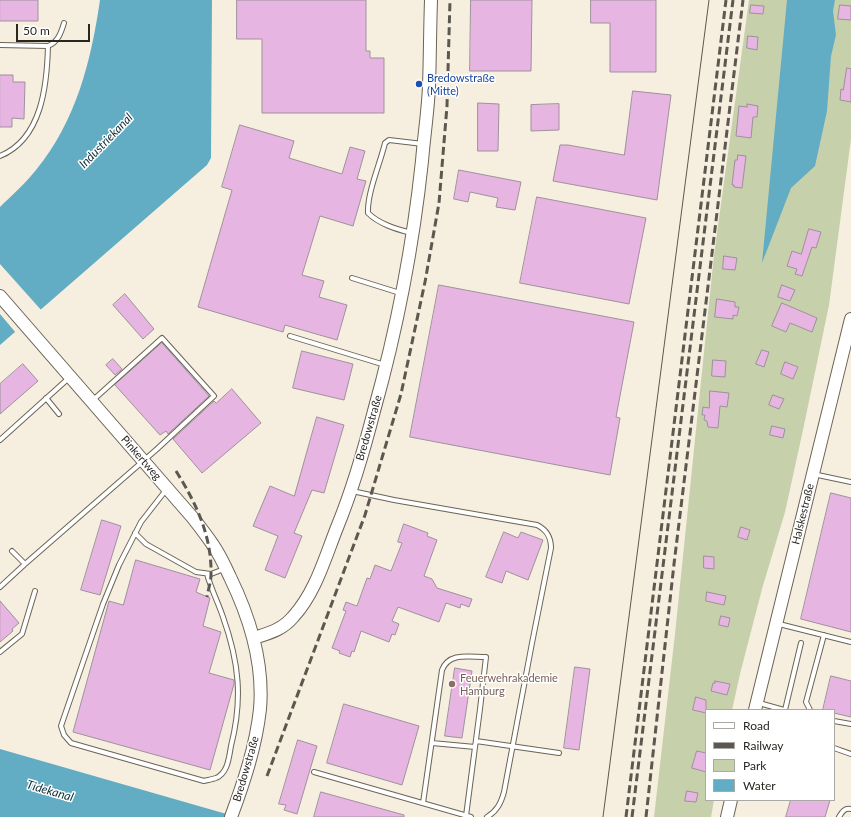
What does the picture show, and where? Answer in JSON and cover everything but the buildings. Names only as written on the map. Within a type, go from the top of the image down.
[{"type":"street","name":"Bredowstraße","points":[[231,817],[255,742],[260,708],[259,670],[254,638],[274,632],[284,626],[305,601],[317,578],[351,490],[387,366],[413,234],[429,87],[430,0]]},
{"type":"street","name":"Pinkertweg","points":[[0,296],[207,536],[226,568],[244,609],[254,638]]},
{"type":"street","name":"Halskestraße","points":[[756,706],[851,319]]},
{"type":"street","points":[[727,817],[731,801]]},
{"type":"lane","points":[[0,45],[48,46],[54,44],[60,36],[64,23]]},
{"type":"lane","points":[[0,156],[10,152],[28,134],[37,117],[43,97],[48,67],[48,46]]},
{"type":"lane","points":[[413,234],[394,228],[372,216],[368,213],[368,204],[385,143],[389,140],[423,144]]},
{"type":"lane","points":[[352,278],[402,294]]},
{"type":"lane","points":[[290,336],[387,366]]},
{"type":"lane","points":[[0,587],[143,461],[214,396],[162,338],[91,401]]},
{"type":"lane","points":[[0,440],[70,376]]},
{"type":"lane","points":[[46,398],[59,414]]},
{"type":"lane","points":[[813,474],[851,482]]},
{"type":"lane","points":[[168,489],[141,522],[119,565],[103,604],[63,715],[61,726],[64,735],[71,743],[204,781],[217,778],[225,770],[236,727],[239,690],[235,655],[223,616],[209,584],[207,574]]},
{"type":"lane","points":[[351,490],[394,500],[537,525],[549,536],[551,548],[502,800],[493,813],[487,817]]},
{"type":"lane","points":[[135,533],[146,544],[196,572],[211,574],[226,568]]},
{"type":"lane","points":[[12,551],[25,564]]},
{"type":"lane","points":[[0,652],[22,634],[35,591]]},
{"type":"lane","points":[[776,623],[851,642]]},
{"type":"lane","points":[[810,709],[806,702],[824,635]]},
{"type":"lane","points":[[784,709],[801,643]]},
{"type":"lane","points":[[423,803],[442,670],[445,663],[451,658],[486,657],[466,816]]},
{"type":"lane","points":[[756,706],[777,709]]},
{"type":"lane","points":[[835,721],[851,724]]},
{"type":"lane","points":[[476,741],[559,753]]},
{"type":"lane","points":[[432,743],[475,747]]},
{"type":"lane","points":[[835,748],[851,754]]},
{"type":"lane","points":[[314,772],[471,817]]},
{"type":"lane","points":[[839,817],[843,811],[848,808],[851,809]]},
{"type":"green space","points":[[749,0],[851,0],[851,139],[829,305],[785,512],[762,589],[732,709],[705,709],[705,801],[714,801],[711,817],[654,817],[675,634],[714,255]]},
{"type":"water","name":"Industriekanal","points":[[100,0],[212,0],[211,158],[207,165],[0,345],[0,207],[36,170],[62,131],[80,90],[92,46]]},
{"type":"water","points":[[787,0],[835,0],[833,11],[836,35],[831,56],[827,111],[815,166],[791,188],[762,263]]},
{"type":"water","name":"Tidekanal","points":[[0,749],[237,817],[0,817]]},
{"type":"pier","points":[[0,264],[42,311],[16,333],[0,314]]},
{"type":"tram line","points":[[603,817],[709,0]]},
{"type":"railway","points":[[267,776],[365,515],[401,394],[425,282],[439,203],[447,106],[450,0]]},
{"type":"railway","points":[[626,817],[726,0]]},
{"type":"railway","points":[[632,817],[733,0]]},
{"type":"railway","points":[[646,817],[674,564],[743,0]]},
{"type":"railway","points":[[176,471],[190,495],[206,533],[211,561],[211,580],[207,597]]},
{"type":"place","name":"Bredowstraße (Mitte)","points":[[419,84]]},
{"type":"place","name":"Feuerwehrakademie Hamburg","points":[[452,684]]}]
